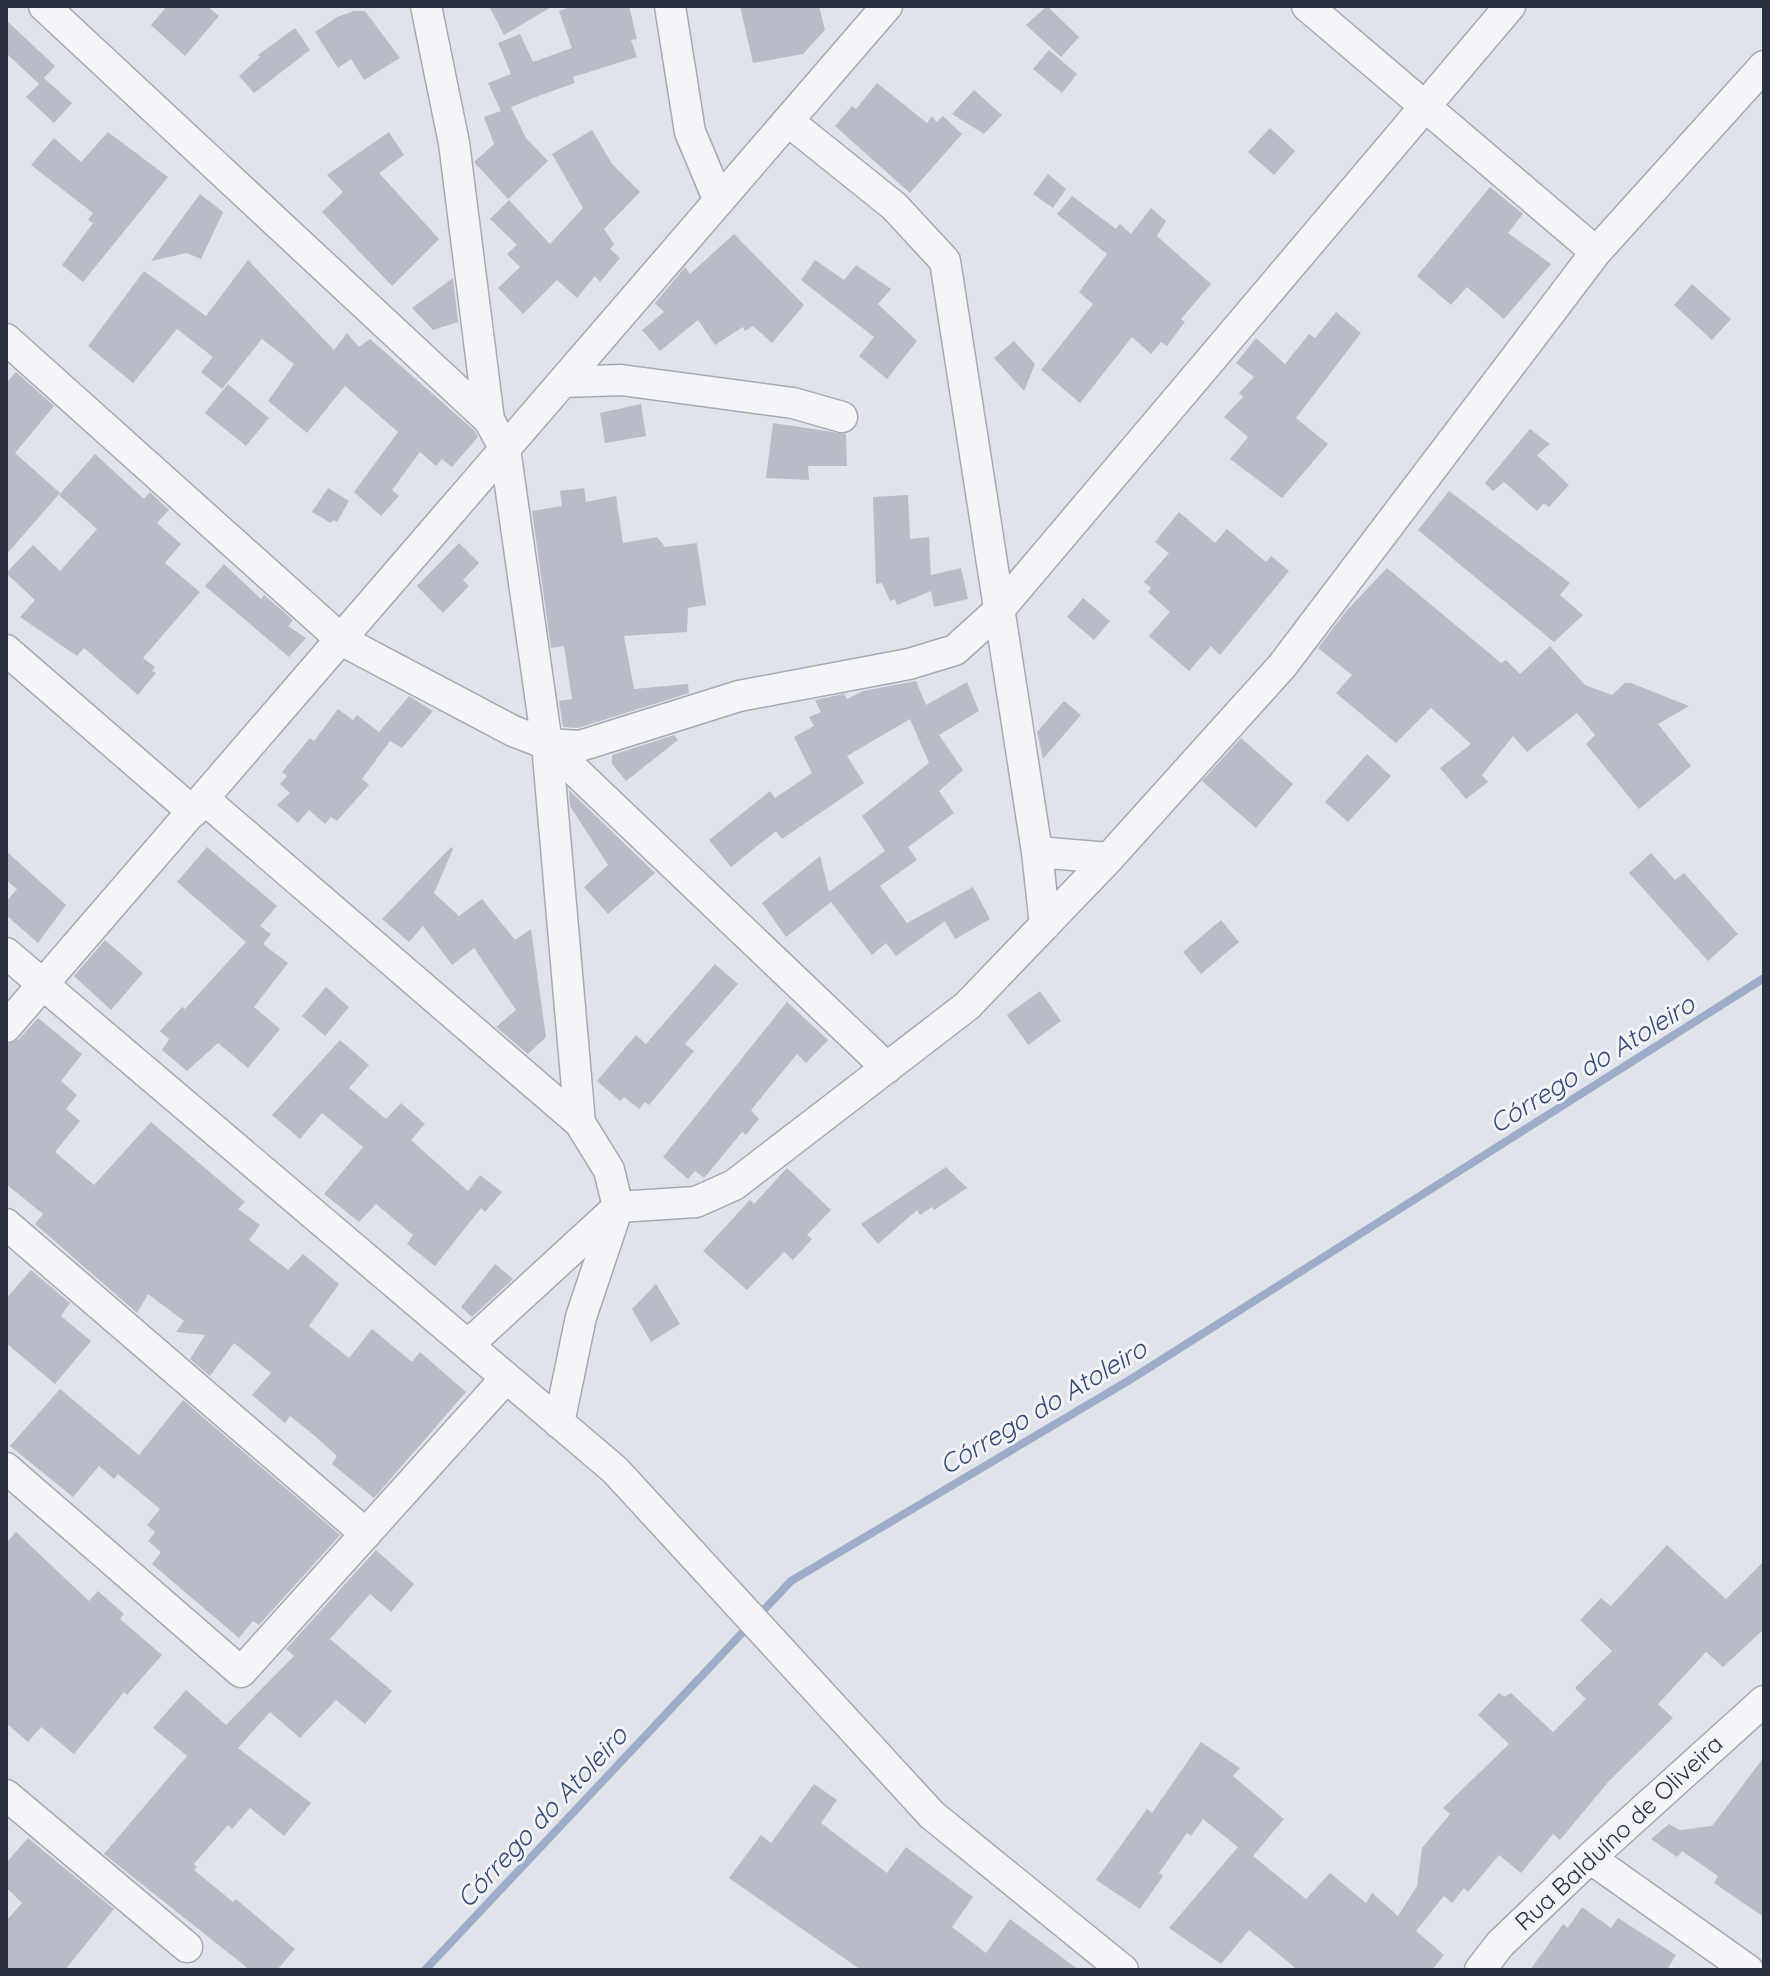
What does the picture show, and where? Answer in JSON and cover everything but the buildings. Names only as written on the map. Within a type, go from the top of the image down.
[{"type":"street","points":[[44,6],[489,420],[505,449],[547,744],[580,1123]]},
{"type":"street","points":[[426,6],[454,143],[489,420]]},
{"type":"street","points":[[670,6],[690,132],[719,201]]},
{"type":"street","points":[[6,1027],[343,641],[887,6]]},
{"type":"street","points":[[1307,6],[1596,252]]},
{"type":"street","points":[[6,339],[343,641],[513,731],[547,744],[580,746],[739,696],[909,664],[955,650],[998,611],[1423,105],[1510,6]]},
{"type":"street","points":[[468,1345],[618,1207],[696,1202],[734,1185],[967,1006],[1109,858],[1282,666],[1596,252],[1764,66]]},
{"type":"street","points":[[788,121],[894,206],[945,261],[1037,852],[1045,925]]},
{"type":"street","points":[[563,382],[621,380],[720,396],[793,403],[842,417]]},
{"type":"street","points":[[6,650],[198,805],[580,1123],[609,1170],[618,1207],[581,1317],[559,1423]]},
{"type":"street","points":[[547,744],[887,1068]]},
{"type":"street","points":[[1037,852],[1109,858]]},
{"type":"street","points":[[6,953],[615,1470],[932,1815],[1123,1970]]},
{"type":"street","points":[[6,1224],[366,1534]]},
{"type":"street","points":[[6,1468],[241,1672],[506,1378]]},
{"type":"street","name":"Rua Balduíno de Oliveira","points":[[1480,1970],[1500,1944],[1590,1858],[1764,1701]]},
{"type":"street","points":[[6,1795],[187,1947]]},
{"type":"street","points":[[1590,1858],[1748,1970]]},
{"type":"waterway","name":"Córrego do Atoleiro","points":[[425,1970],[791,1581],[1128,1381],[1764,978]]}]
